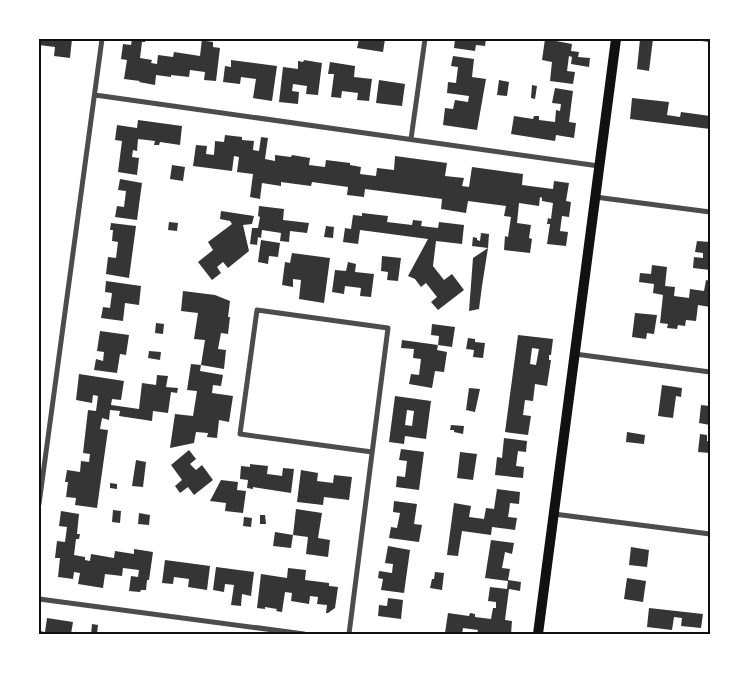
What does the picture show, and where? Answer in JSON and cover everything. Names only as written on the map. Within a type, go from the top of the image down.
[{"type":"main road","points":[[538,634],[616,39]]},
{"type":"street","points":[[39,504],[102,39]]},
{"type":"street","points":[[411,139],[425,39]]},
{"type":"street","points":[[95,95],[600,166]]},
{"type":"street","points":[[596,198],[710,212]]},
{"type":"street","points":[[349,634],[388,328],[257,310],[240,434],[372,452]]},
{"type":"street","points":[[575,354],[710,372]]},
{"type":"street","points":[[554,514],[710,534]]},
{"type":"street","points":[[39,599],[304,634]]},
{"type":"building","points":[[39,39],[72,39],[70,58],[54,56],[55,47],[39,45]]},
{"type":"building","points":[[132,39],[146,39],[145,42],[142,42],[140,58],[152,60],[151,63],[157,64],[158,55],[173,57],[174,52],[200,56],[202,39],[213,42],[213,47],[220,48],[216,81],[204,80],[205,72],[190,70],[189,77],[156,75],[155,85],[124,79],[127,60],[121,59],[123,44],[131,45]]},
{"type":"building","points":[[359,39],[385,39],[383,52],[357,48]]},
{"type":"building","points":[[455,39],[486,39],[485,46],[476,45],[475,51],[454,48]]},
{"type":"building","points":[[545,39],[557,39],[556,41],[572,44],[571,51],[579,52],[578,57],[590,58],[589,67],[571,64],[572,57],[569,56],[567,71],[575,72],[573,84],[550,81],[552,62],[542,60]]},
{"type":"building","points":[[640,39],[653,39],[649,71],[637,69]]},
{"type":"building","points":[[710,39],[710,42],[693,40]]},
{"type":"building","points":[[453,56],[474,59],[472,77],[486,79],[477,130],[443,125],[445,108],[453,109],[455,100],[468,102],[469,96],[447,93],[448,82],[456,83],[458,67],[451,66]]},
{"type":"building","points":[[231,60],[277,66],[272,101],[253,98],[256,79],[241,77],[240,84],[223,82],[225,66],[231,67]]},
{"type":"building","points":[[304,60],[322,63],[318,95],[306,94],[307,86],[293,84],[292,91],[299,92],[298,104],[279,102],[283,67],[298,69],[298,61],[303,62]]},
{"type":"building","points":[[330,62],[355,66],[354,77],[372,79],[369,101],[357,100],[358,93],[342,91],[341,98],[331,97],[334,74],[328,74]]},
{"type":"building","points":[[379,80],[405,84],[402,106],[376,103]]},
{"type":"building","points":[[499,80],[509,82],[507,96],[497,95]]},
{"type":"building","points":[[532,85],[537,86],[535,99],[531,98]]},
{"type":"building","points":[[555,88],[573,91],[569,122],[576,123],[574,138],[556,135],[555,141],[511,134],[514,116],[533,119],[534,116],[539,116],[539,120],[555,122],[556,110],[560,111],[561,104],[552,103]]},
{"type":"building","points":[[632,98],[669,102],[667,115],[680,117],[681,112],[710,116],[710,129],[630,119]]},
{"type":"building","points":[[138,120],[182,126],[180,145],[160,142],[159,145],[154,145],[155,141],[138,139],[137,151],[133,150],[132,157],[139,158],[137,175],[118,172],[122,141],[115,140],[117,125],[137,128]]},
{"type":"building","points":[[225,135],[254,141],[253,150],[259,151],[261,137],[268,138],[265,159],[275,161],[275,155],[291,157],[292,155],[310,158],[309,165],[325,167],[326,160],[350,163],[350,165],[361,167],[360,174],[376,176],[377,168],[394,170],[395,156],[447,163],[445,176],[464,178],[462,186],[469,187],[472,167],[523,174],[522,185],[553,189],[554,181],[569,183],[566,201],[571,202],[569,217],[562,216],[560,231],[568,232],[566,246],[547,244],[550,224],[547,224],[548,218],[551,219],[553,203],[542,201],[540,197],[539,206],[519,203],[517,223],[531,225],[529,238],[532,239],[530,253],[504,250],[505,236],[508,237],[511,217],[504,216],[506,206],[468,201],[466,213],[441,209],[442,199],[365,189],[364,197],[347,195],[348,187],[312,182],[311,186],[281,182],[281,186],[262,183],[260,199],[250,197],[253,174],[237,172],[239,157],[234,156],[232,171],[193,166],[196,145],[207,146],[206,154],[214,155],[215,141],[224,142]]},
{"type":"building","points":[[172,165],[185,167],[183,181],[170,179]]},
{"type":"building","points":[[120,179],[142,183],[137,220],[115,217],[117,206],[124,207],[126,191],[118,190]]},
{"type":"building","points":[[259,206],[284,209],[283,220],[309,223],[307,233],[290,231],[289,242],[280,241],[281,233],[262,230],[261,238],[258,237],[257,245],[250,244],[252,228],[258,228]]},
{"type":"building","points":[[221,211],[254,216],[252,224],[243,225],[249,251],[228,268],[223,262],[217,267],[221,273],[212,280],[198,262],[213,250],[208,242],[232,224],[230,221],[220,219]]},
{"type":"building","points":[[362,213],[388,216],[387,222],[412,225],[413,220],[422,221],[421,226],[438,228],[439,222],[464,225],[462,244],[436,241],[433,266],[444,280],[452,274],[464,290],[438,310],[431,302],[437,297],[426,283],[421,287],[415,279],[408,276],[428,239],[360,230],[358,244],[343,242],[345,228],[351,229],[353,215],[362,216]]},
{"type":"building","points":[[169,222],[178,223],[177,231],[168,230]]},
{"type":"building","points":[[111,223],[136,226],[129,278],[106,274],[108,257],[116,258],[118,242],[112,241],[113,230],[110,230]]},
{"type":"building","points":[[326,226],[334,227],[333,238],[324,237]]},
{"type":"building","points":[[481,233],[489,234],[488,248],[472,246],[473,237],[480,241]]},
{"type":"building","points":[[261,240],[280,243],[278,257],[269,256],[268,264],[258,262]]},
{"type":"building","points":[[697,241],[710,242],[710,270],[693,268],[694,257],[703,258],[703,253],[695,252]]},
{"type":"building","points":[[488,248],[479,309],[469,311],[473,258]]},
{"type":"building","points":[[292,253],[330,258],[324,303],[299,299],[301,280],[293,279],[293,287],[282,285],[285,262],[290,263]]},
{"type":"building","points":[[382,256],[401,258],[398,281],[387,280],[388,272],[381,271]]},
{"type":"building","points":[[348,262],[356,264],[355,272],[374,274],[371,297],[360,296],[361,288],[345,286],[344,294],[332,292],[335,270],[346,271]]},
{"type":"building","points":[[652,265],[667,267],[665,286],[675,287],[674,296],[689,298],[690,289],[704,291],[706,280],[710,281],[710,307],[698,305],[696,321],[686,320],[685,326],[678,325],[677,329],[667,328],[668,324],[660,323],[663,295],[653,293],[654,284],[639,282],[640,273],[651,274]]},
{"type":"building","points":[[106,281],[141,286],[139,305],[125,303],[123,321],[101,318],[103,307],[110,308],[112,293],[105,292]]},
{"type":"building","points":[[183,291],[215,295],[230,301],[228,334],[221,333],[218,349],[226,350],[224,369],[201,365],[205,340],[194,339],[198,313],[181,311]]},
{"type":"building","points":[[635,313],[657,315],[654,334],[647,333],[646,339],[632,337]]},
{"type":"building","points":[[156,323],[164,324],[163,334],[155,333]]},
{"type":"building","points":[[432,324],[455,327],[452,347],[438,345],[439,336],[431,335]]},
{"type":"building","points":[[100,331],[129,335],[126,355],[120,354],[117,373],[94,370],[96,359],[103,361],[104,352],[97,351]]},
{"type":"building","points":[[518,335],[553,339],[551,355],[549,355],[549,360],[551,360],[547,386],[535,384],[533,401],[525,400],[523,415],[531,416],[528,435],[505,432]],"holes":[[[532,348],[539,349],[536,365],[530,364]]]},
{"type":"building","points":[[468,338],[475,339],[475,342],[485,343],[483,358],[473,357],[474,350],[466,349]]},
{"type":"building","points":[[402,340],[438,345],[437,350],[447,352],[444,372],[435,371],[432,388],[409,384],[411,374],[419,375],[421,359],[413,358],[414,349],[401,348]]},
{"type":"building","points":[[149,351],[161,352],[160,360],[148,358]]},
{"type":"building","points":[[191,364],[201,365],[200,371],[223,375],[221,386],[213,385],[212,393],[233,396],[229,422],[219,420],[217,438],[207,437],[208,433],[196,432],[194,443],[170,448],[175,414],[193,416],[197,391],[187,390]]},
{"type":"building","points":[[79,374],[124,381],[121,400],[112,399],[111,405],[139,409],[142,383],[156,385],[157,375],[168,376],[166,387],[178,388],[177,393],[171,392],[168,413],[153,411],[152,421],[119,416],[120,411],[110,410],[109,420],[102,418],[100,429],[108,430],[97,508],[75,505],[76,498],[66,497],[68,482],[65,482],[67,470],[80,472],[81,461],[89,462],[90,454],[83,453],[88,410],[96,411],[98,396],[93,395],[92,403],[76,400]]},
{"type":"building","points":[[662,385],[682,388],[681,397],[676,396],[673,418],[658,416]]},
{"type":"building","points":[[469,388],[480,389],[475,412],[466,410]]},
{"type":"building","points":[[395,396],[431,401],[426,439],[405,436],[404,444],[389,442]],"holes":[[[407,410],[414,411],[412,426],[405,425]]]},
{"type":"building","points":[[701,405],[710,406],[710,425],[699,423]]},
{"type":"building","points":[[451,425],[464,426],[463,434],[450,430]]},
{"type":"building","points":[[627,432],[645,435],[644,444],[626,442]]},
{"type":"building","points":[[700,434],[707,435],[707,441],[710,442],[710,453],[698,452]]},
{"type":"building","points":[[504,438],[527,441],[526,452],[518,451],[516,466],[524,467],[523,478],[495,475],[497,457],[502,458]]},
{"type":"building","points":[[401,449],[424,452],[419,490],[396,487],[397,476],[405,477],[407,461],[399,460]]},
{"type":"building","points":[[189,450],[196,459],[190,464],[196,470],[202,465],[213,480],[194,495],[188,487],[180,493],[175,486],[182,480],[171,465]]},
{"type":"building","points":[[460,452],[477,454],[473,480],[457,478]]},
{"type":"building","points":[[136,460],[146,462],[143,487],[132,486]]},
{"type":"building","points":[[250,464],[268,466],[267,474],[282,476],[283,468],[294,469],[291,493],[253,487],[253,489],[247,488],[248,480],[240,479],[241,466],[250,467]]},
{"type":"building","points":[[301,470],[318,473],[317,481],[333,483],[334,475],[352,477],[349,500],[324,497],[323,505],[297,502]]},
{"type":"building","points":[[221,480],[238,482],[237,490],[246,491],[243,513],[225,511],[226,503],[210,501]]},
{"type":"building","points":[[110,483],[117,484],[117,489],[110,488]]},
{"type":"building","points":[[497,489],[520,492],[519,504],[510,503],[508,517],[517,518],[515,530],[492,527],[491,535],[462,531],[458,556],[447,555],[454,503],[471,506],[469,517],[484,519],[486,508],[494,509]]},
{"type":"building","points":[[394,501],[417,504],[414,524],[422,525],[419,542],[389,538],[391,527],[397,528],[400,513],[393,512]]},
{"type":"building","points":[[296,509],[322,513],[318,538],[330,540],[328,557],[306,554],[308,537],[293,535]]},
{"type":"building","points":[[113,510],[121,511],[120,523],[112,522]]},
{"type":"building","points":[[61,511],[79,514],[77,534],[80,534],[79,539],[76,539],[74,555],[85,557],[85,560],[90,561],[91,554],[114,558],[115,551],[134,554],[134,549],[153,552],[146,590],[141,590],[140,592],[129,591],[131,576],[138,577],[139,570],[123,568],[122,576],[105,574],[103,588],[78,584],[80,573],[74,572],[73,579],[58,577],[60,558],[55,558],[57,541],[65,542],[67,527],[59,526]]},
{"type":"building","points":[[139,513],[150,515],[149,525],[138,524]]},
{"type":"building","points":[[260,515],[265,515],[266,524],[260,524]]},
{"type":"building","points":[[244,517],[252,518],[251,527],[243,526]]},
{"type":"building","points":[[275,532],[293,535],[291,548],[273,546]]},
{"type":"building","points":[[491,540],[514,543],[512,554],[505,552],[502,568],[510,569],[508,580],[521,582],[520,591],[509,589],[505,620],[512,621],[511,634],[477,634],[478,630],[463,628],[462,634],[445,633],[448,613],[469,616],[470,613],[475,614],[475,617],[491,619],[493,608],[496,608],[496,602],[488,601],[490,587],[507,589],[508,581],[485,578]]},
{"type":"building","points":[[388,546],[410,550],[404,593],[381,590],[383,579],[378,578],[379,571],[392,573],[393,564],[385,563]]},
{"type":"building","points":[[631,547],[649,550],[647,567],[629,565]]},
{"type":"building","points":[[165,560],[210,566],[207,590],[188,587],[189,579],[174,577],[173,584],[162,583]]},
{"type":"building","points":[[216,567],[254,572],[251,596],[242,594],[241,606],[231,605],[234,585],[225,584],[224,592],[213,590]]},
{"type":"building","points":[[288,568],[306,570],[305,580],[329,583],[329,586],[338,587],[335,608],[326,613],[327,605],[317,604],[318,597],[310,596],[309,604],[291,601],[292,593],[285,592],[282,612],[265,607],[265,609],[257,608],[261,574],[287,578]]},
{"type":"building","points":[[435,572],[444,573],[442,590],[430,588]]},
{"type":"building","points":[[627,578],[646,581],[643,602],[624,599]]},
{"type":"building","points":[[388,598],[403,600],[401,619],[378,616],[379,605],[387,606]]},
{"type":"building","points":[[649,608],[703,614],[701,628],[681,626],[682,618],[674,617],[672,630],[647,627]]},
{"type":"building","points":[[47,618],[73,622],[71,634],[39,634],[39,631],[45,632]]},
{"type":"building","points":[[92,624],[98,625],[97,634],[91,634]]}]
